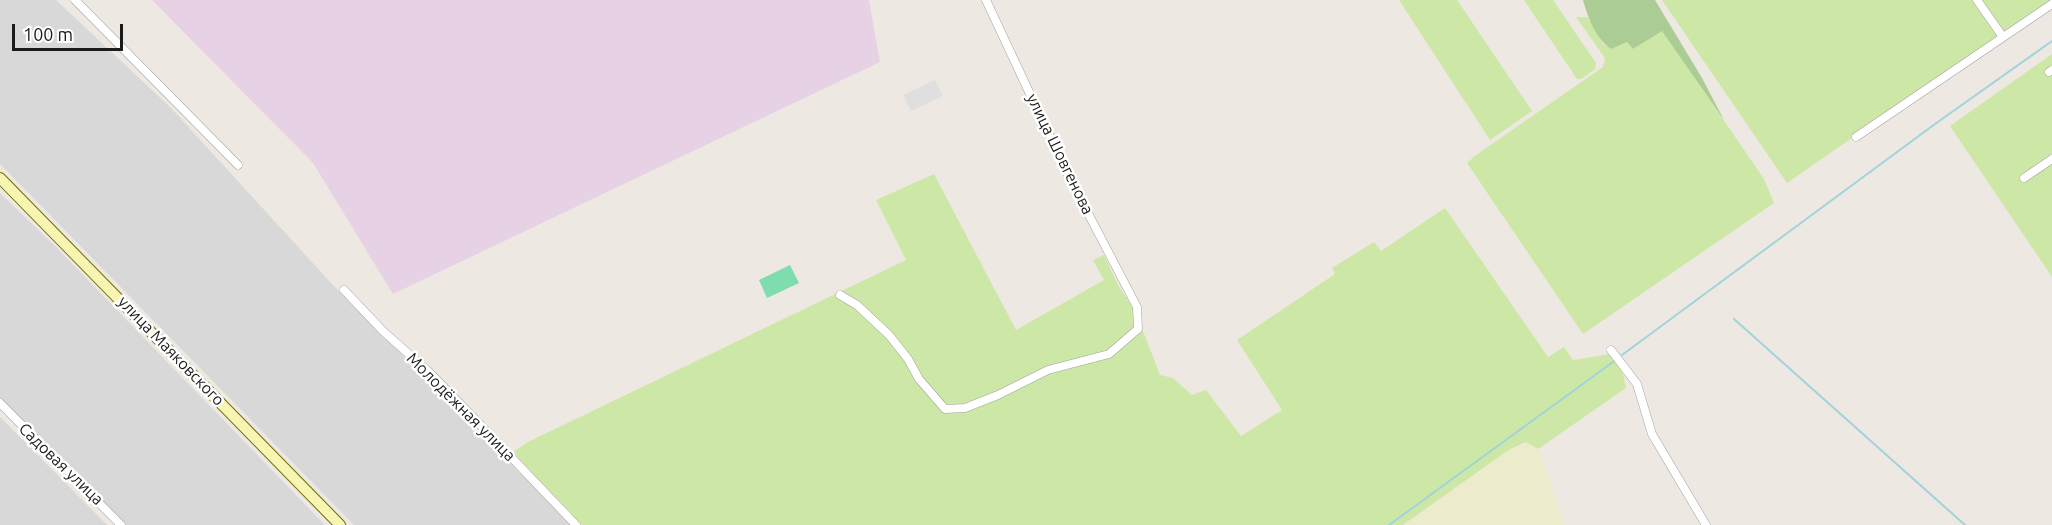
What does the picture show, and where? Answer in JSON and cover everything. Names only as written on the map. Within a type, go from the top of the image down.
[{"type":"street","points":[[75,0],[238,165]]},
{"type":"street","name":"улица Шовгенова","points":[[840,295],[857,305],[889,335],[908,359],[919,379],[945,409],[965,408],[998,395],[1048,370],[1110,354],[1138,329],[1137,307],[1067,173],[986,0]]},
{"type":"street","points":[[1977,0],[2003,37]]},
{"type":"street","points":[[1856,137],[2052,4]]},
{"type":"street","points":[[2024,178],[2052,159]]},
{"type":"street","name":"улица Маяковского","points":[[0,178],[340,525]]},
{"type":"street","name":"Молодёжная улица","points":[[344,290],[384,332],[469,412],[576,525]]},
{"type":"street","points":[[1611,350],[1637,384],[1652,434],[1706,525]]},
{"type":"street","name":"Садовая улица","points":[[0,403],[121,525]]},
{"type":"shaded area","points":[[0,0],[56,0],[171,108],[332,284],[571,525],[354,525],[0,164]]},
{"type":"shaded area","points":[[152,0],[869,0],[880,62],[393,294],[313,163]]},
{"type":"shaded area","points":[[935,80],[943,96],[911,111],[903,95]]},
{"type":"shaded area","points":[[0,193],[55,246],[325,525],[123,525],[79,474],[0,399]]},
{"type":"shaded area","points":[[0,417],[107,525],[0,525]]},
{"type":"green space","points":[[1399,0],[1457,0],[1532,111],[1490,140]]},
{"type":"green space","points":[[1524,0],[1553,0],[1596,63],[1595,69],[1581,79],[1577,79]]},
{"type":"green space","points":[[1583,0],[1655,0],[1702,78],[1724,120],[1662,31],[1633,49],[1627,42],[1611,49],[1597,34]]},
{"type":"green space","points":[[1662,0],[2051,0],[1787,183]]},
{"type":"green space","points":[[1576,17],[1588,17],[1603,44],[1611,49],[1627,42],[1633,49],[1662,30],[1764,179],[1774,203],[1583,334],[1467,163],[1603,67],[1605,58]]},
{"type":"green space","points":[[2052,54],[2052,277],[1950,126]]},
{"type":"green space","points":[[934,174],[1016,330],[1104,280],[1093,260],[1104,255],[1118,285],[1136,313],[1160,375],[1173,378],[1192,395],[1206,390],[1241,436],[1282,410],[1237,340],[1335,274],[1332,268],[1374,242],[1381,251],[1445,208],[1548,357],[1564,347],[1573,360],[1610,354],[1622,370],[1626,388],[1538,449],[1526,442],[1510,449],[1403,525],[582,525],[513,452],[528,442],[906,260],[876,200]]},
{"type":"green space","points":[[790,265],[799,283],[767,298],[759,280]]},
{"type":"green space","points":[[1526,442],[1538,449],[1564,525],[1403,525],[1510,449]]},
{"type":"waterway","points":[[1622,355],[1935,124],[2052,41]]},
{"type":"waterway","points":[[1734,319],[1965,525]]},
{"type":"waterway","points":[[1389,525],[1613,362]]}]
